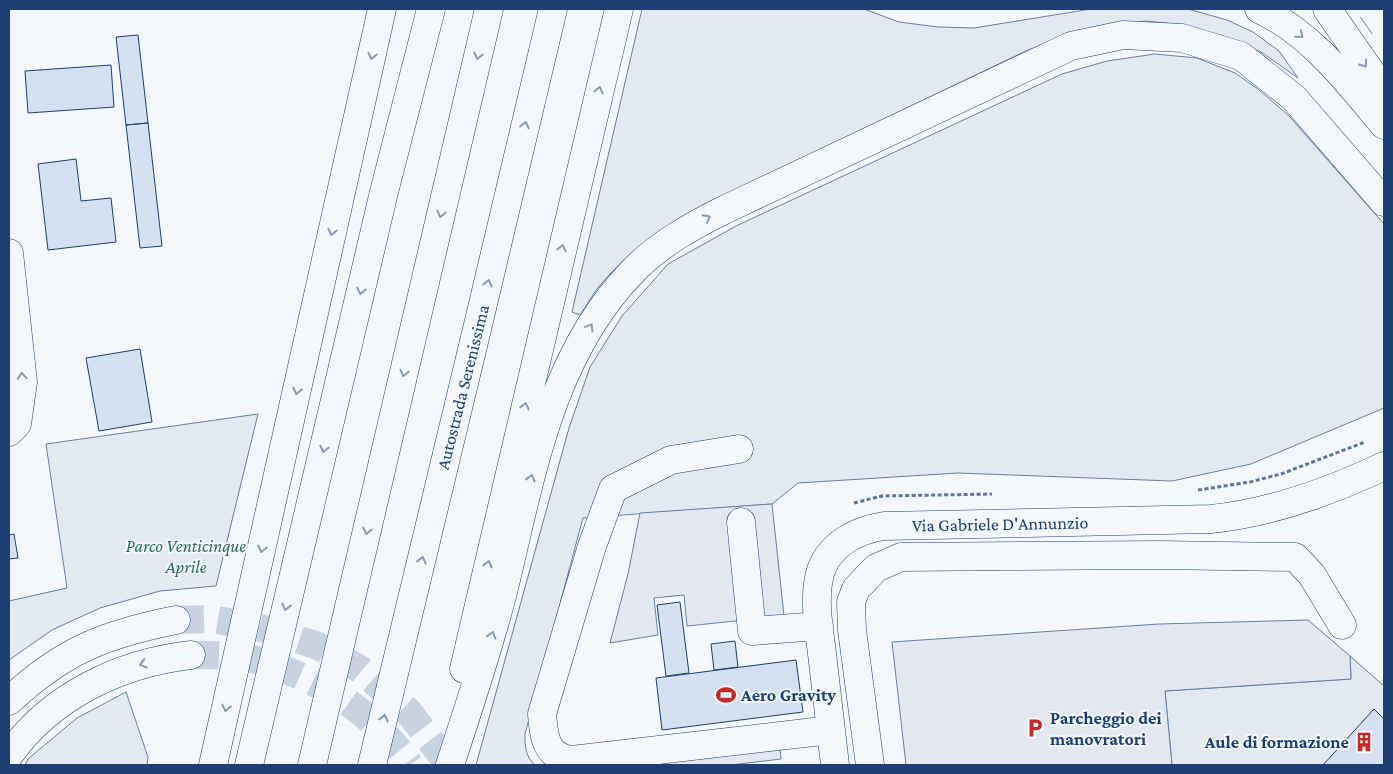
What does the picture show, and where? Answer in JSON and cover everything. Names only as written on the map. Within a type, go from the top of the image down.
[{"type":"main road","points":[[213,765],[382,9]]},
{"type":"main road","points":[[384,192],[422,9]]},
{"type":"main road","points":[[249,765],[384,192],[430,9]]},
{"type":"main road","points":[[312,765],[489,9]]},
{"type":"main road","name":"Autostrada Serenissima","points":[[372,765],[476,335],[552,9]]},
{"type":"main road","points":[[441,765],[618,9]]},
{"type":"main road","points":[[1259,9],[1291,27],[1320,54],[1340,73],[1384,126]]},
{"type":"main road","points":[[1327,9],[1384,91]]},
{"type":"main road","points":[[1372,9],[1384,26]]},
{"type":"main road","points":[[450,765],[494,628],[541,438],[552,403],[569,364],[610,296],[634,269],[691,227],[1071,46],[1123,35],[1182,38],[1241,56],[1294,98],[1384,202]]},
{"type":"main road","points":[[9,253],[23,382],[13,428]]},
{"type":"main road","points":[[739,449],[672,460],[613,489],[592,546],[542,714],[544,737],[556,755],[567,760],[578,760],[831,730]]},
{"type":"main road","name":"Via Gabriele D'Annunzio","points":[[835,765],[817,593],[824,565],[845,540],[869,529],[884,526],[1211,519],[1242,516],[1302,499],[1384,466]]},
{"type":"main road","points":[[741,522],[752,631],[819,626]]},
{"type":"main road","points":[[870,765],[852,630],[852,602],[856,590],[876,568],[901,557],[1101,555],[1295,557],[1312,575],[1342,625]]},
{"type":"main road","points":[[9,701],[29,682],[55,663],[92,644],[138,628],[176,620]]},
{"type":"main road","points":[[9,755],[18,742],[37,723],[58,705],[79,691],[139,665],[167,658],[191,655]]},
{"type":"green space","points":[[642,9],[864,9],[899,22],[938,27],[974,28],[1091,9],[1188,9],[1227,20],[1253,32],[1279,51],[1298,78],[1261,52],[1224,37],[1184,25],[1146,21],[1104,26],[1070,34],[1028,50],[706,204],[647,242],[621,263],[597,289],[580,315],[572,312]]},
{"type":"green space","points":[[1155,54],[1197,58],[1235,73],[1258,89],[1289,116],[1384,224],[1384,408],[1251,464],[1172,481],[958,473],[798,483],[772,504],[583,518],[525,734],[527,754],[535,765],[476,765],[569,428],[590,367],[622,316],[668,264],[736,226],[1062,74],[1107,61]]},
{"type":"green space","name":"Parco Venticinque Aprile","points":[[258,414],[216,586],[160,591],[100,608],[52,630],[9,660],[9,601],[67,588],[46,444]]},
{"type":"green space","points":[[1350,656],[1384,686],[1384,765],[1172,765],[1165,691],[1351,679]]},
{"type":"green space","points":[[126,692],[148,757],[147,765],[25,765],[28,759],[77,718]]},
{"type":"shaded area","points":[[772,504],[784,616],[687,626],[684,595],[654,598],[658,635],[610,643],[628,574],[640,513]]},
{"type":"shaded area","name":"Parcheggio dei manovratori","points":[[1308,620],[1350,656],[1351,679],[1165,691],[1172,765],[906,765],[892,642],[1159,624]]},
{"type":"shaded area","points":[[780,748],[781,759],[731,765],[644,765]]},
{"type":"building","points":[[138,35],[148,123],[126,125],[116,37]]},
{"type":"building","points":[[111,65],[114,107],[28,113],[25,71]]},
{"type":"building","points":[[148,123],[162,246],[140,248],[126,125]]},
{"type":"building","points":[[76,159],[81,201],[111,198],[116,242],[48,250],[38,164]]},
{"type":"building","points":[[140,349],[152,422],[99,431],[86,358]]},
{"type":"building","points":[[14,534],[18,558],[9,559],[9,535]]},
{"type":"building","points":[[680,602],[689,673],[666,676],[657,605]]},
{"type":"building","points":[[735,641],[738,667],[714,670],[711,644]]},
{"type":"building","points":[[796,660],[803,712],[662,730],[656,678]]},
{"type":"building","name":"Aule di formazione","points":[[1374,709],[1384,719],[1384,765],[1323,765]]},
{"type":"tunnel","points":[[176,620],[211,619],[252,626],[318,646],[360,669],[408,711],[449,765]]},
{"type":"tunnel","points":[[191,655],[248,658],[288,671],[325,688],[357,709],[371,721],[410,765]]},
{"type":"place","name":"Aero Gravity","points":[[726,695]]},
{"type":"place","name":"Parcheggio dei manovratori","points":[[1035,728]]},
{"type":"place","name":"Aule di formazione","points":[[1364,742]]}]
